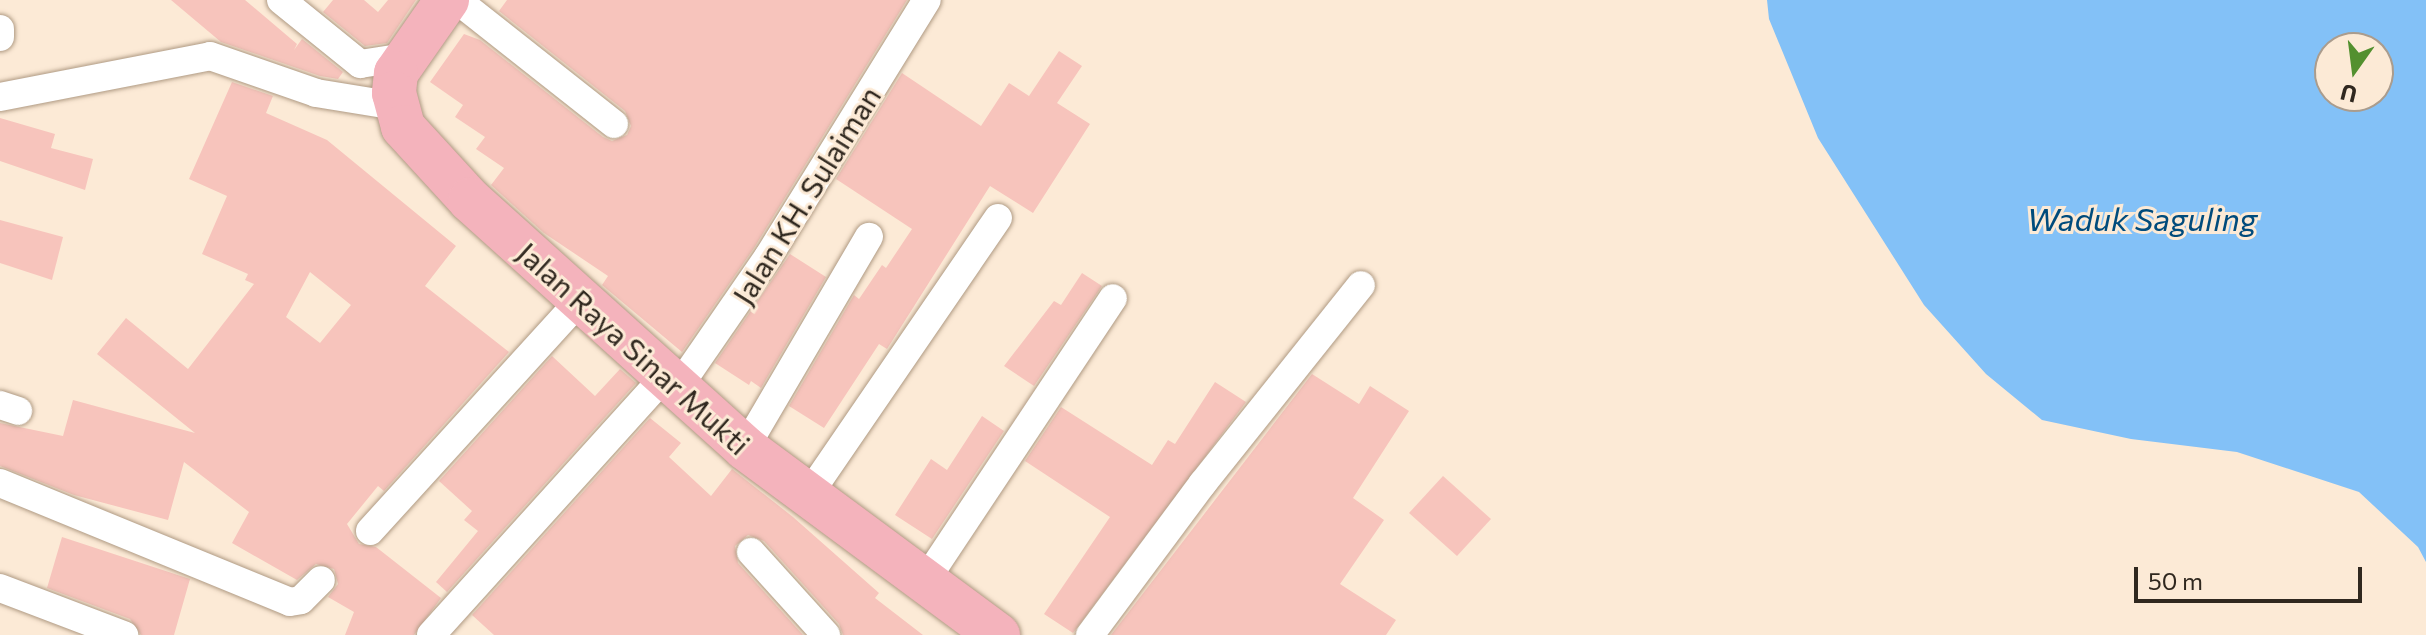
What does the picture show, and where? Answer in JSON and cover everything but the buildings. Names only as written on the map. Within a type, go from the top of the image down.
[{"type":"highway","points":[[396,106],[394,82],[406,57],[447,0]]},
{"type":"highway","name":"Jalan Raya Sinar Mukti","points":[[396,106],[403,127],[470,200],[745,448],[923,584],[998,635]]},
{"type":"street","points":[[281,0],[360,64],[406,57]]},
{"type":"street","points":[[457,0],[614,124]]},
{"type":"street","name":"Jalan KH. Sulaiman","points":[[431,635],[672,380],[768,257],[927,0]]},
{"type":"street","points":[[0,29],[0,37]]},
{"type":"street","points":[[0,97],[210,56],[316,93],[396,106]]},
{"type":"street","points":[[807,497],[998,218]]},
{"type":"street","points":[[745,448],[869,237]]},
{"type":"street","points":[[1090,635],[1203,483],[1361,285]]},
{"type":"street","points":[[923,584],[1113,298]]},
{"type":"street","points":[[370,531],[579,301]]},
{"type":"street","points":[[0,483],[290,602],[301,600],[321,580]]},
{"type":"street","points":[[751,552],[826,635]]},
{"type":"street","points":[[0,588],[124,635]]},
{"type":"water","name":"Waduk Saguling","points":[[1767,0],[2426,0],[2426,562],[2418,547],[2359,492],[2237,452],[2131,439],[2042,420],[1986,374],[1924,305],[1818,138],[1769,19]]}]
